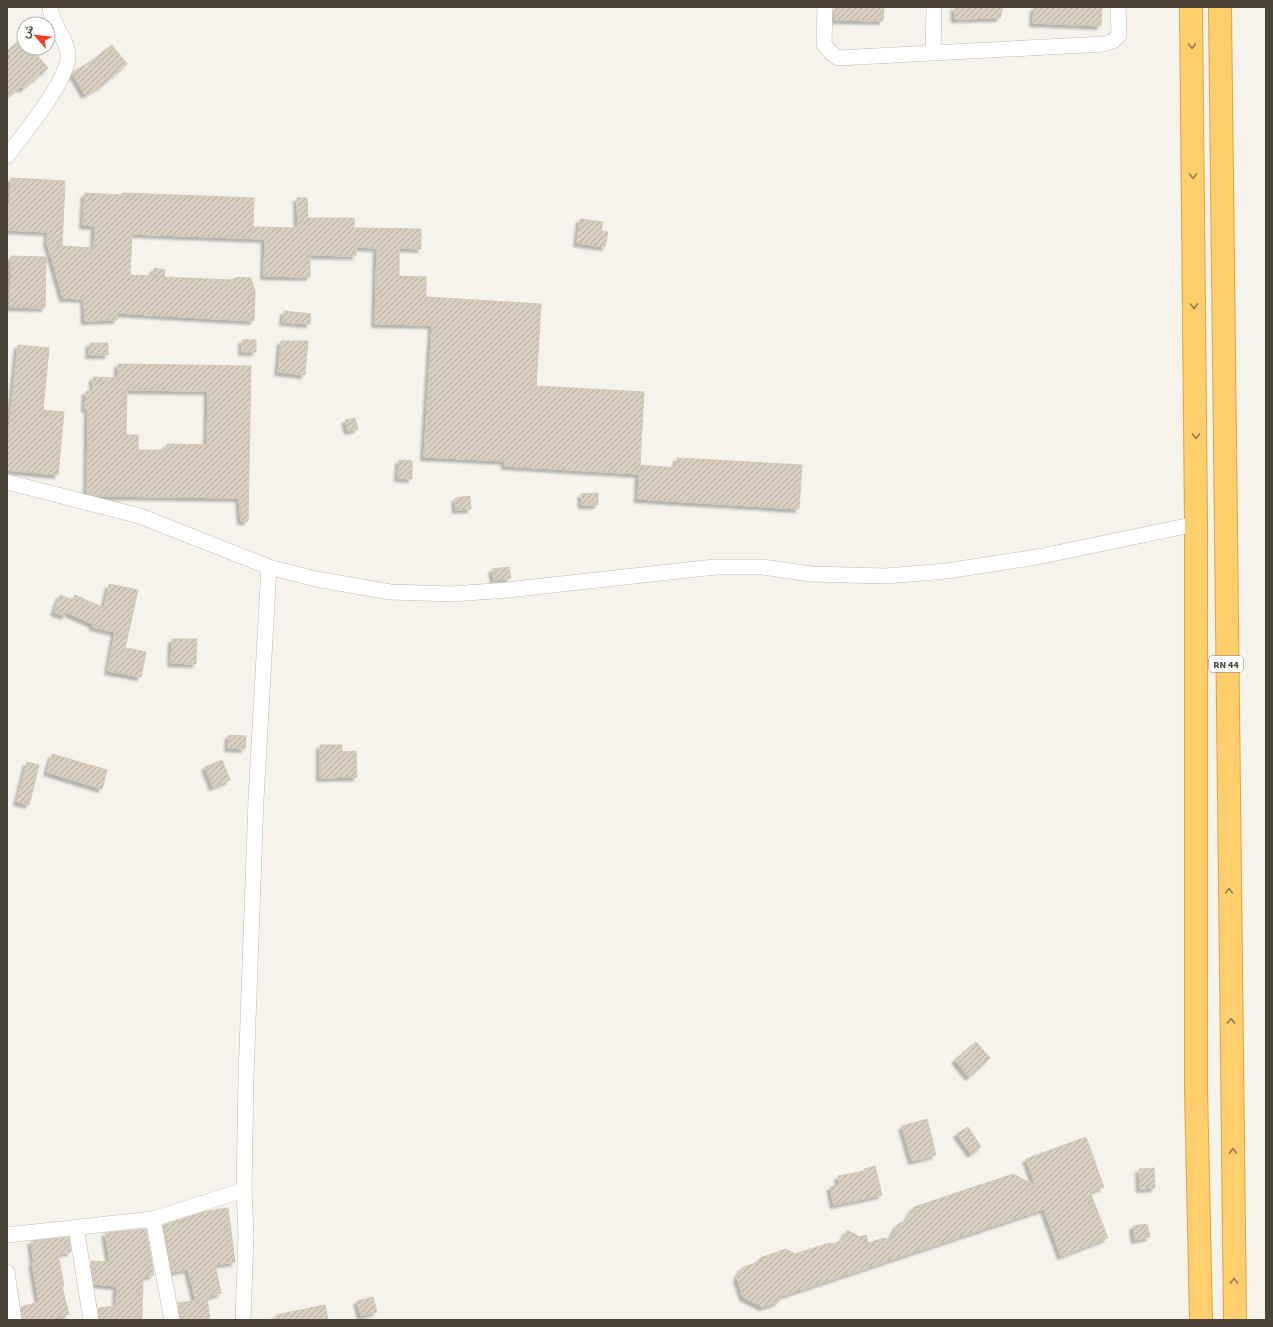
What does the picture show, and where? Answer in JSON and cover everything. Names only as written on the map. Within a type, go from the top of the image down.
[{"type":"highway","name":"RN 44","points":[[1191,7],[1196,524],[1196,1089],[1201,1320]]},
{"type":"highway","name":"RN 44","points":[[1220,7],[1235,1320]]},
{"type":"street","points":[[7,156],[39,114],[58,85],[65,68],[68,54],[50,7]]},
{"type":"street","points":[[825,7],[824,44],[831,53],[838,58],[1104,44],[1113,41],[1119,35],[1118,7]]},
{"type":"street","points":[[934,7],[934,53]]},
{"type":"street","points":[[7,482],[140,516],[269,567],[316,579],[390,592],[452,594],[507,590],[715,567],[762,567],[811,574],[886,576],[947,571],[1037,557],[1196,524]]},
{"type":"street","points":[[243,1320],[246,1235],[244,1190],[246,1077],[256,800],[269,567]]},
{"type":"street","points":[[7,1235],[153,1219],[244,1190]]},
{"type":"street","points":[[153,1219],[172,1320]]},
{"type":"street","points":[[76,1227],[91,1320]]},
{"type":"street","points":[[7,1272],[12,1317]]},
{"type":"building","points":[[835,7],[884,7],[883,21],[835,20]]},
{"type":"building","points":[[954,7],[1003,7],[1000,18],[955,19]]},
{"type":"building","points":[[1034,7],[1102,7],[1101,26],[1033,23]]},
{"type":"building","points":[[16,44],[16,56],[38,56],[48,68],[23,89],[21,87],[7,97],[7,61],[11,57],[7,51]]},
{"type":"building","points":[[112,45],[127,64],[101,86],[85,95],[73,72],[93,60]]},
{"type":"building","points":[[11,178],[65,181],[62,246],[94,248],[95,226],[83,225],[85,193],[254,198],[253,227],[298,228],[297,198],[307,198],[308,218],[354,218],[354,228],[421,229],[421,249],[399,248],[399,276],[426,277],[426,297],[541,304],[536,386],[644,392],[640,465],[676,468],[677,458],[802,465],[799,509],[638,499],[639,474],[505,466],[505,461],[424,457],[432,325],[375,324],[377,248],[356,247],[356,256],[310,255],[310,277],[264,276],[265,239],[132,234],[130,275],[153,276],[154,268],[165,270],[164,277],[230,280],[239,277],[251,278],[255,292],[254,321],[117,313],[117,320],[85,321],[84,299],[63,298],[47,242],[48,232],[8,230]]},
{"type":"building","points":[[580,219],[603,222],[601,231],[608,232],[605,247],[577,243]]},
{"type":"building","points":[[11,256],[46,257],[45,308],[10,307]]},
{"type":"building","points":[[284,311],[311,314],[310,324],[283,322]]},
{"type":"building","points":[[242,340],[256,340],[256,352],[242,352]]},
{"type":"building","points":[[281,341],[308,341],[305,375],[278,372]]},
{"type":"building","points":[[90,343],[108,343],[108,355],[89,355]]},
{"type":"building","points":[[18,345],[49,348],[43,410],[64,412],[58,475],[7,470],[7,447]]},
{"type":"building","points":[[118,364],[251,366],[248,521],[241,521],[239,498],[99,496],[87,493],[88,409],[85,409],[86,391],[93,391],[93,377],[118,378]],"holes":[[[127,390],[208,391],[207,445],[167,444],[166,450],[138,450],[138,435],[126,435]]]},
{"type":"building","points":[[355,418],[358,429],[348,431],[345,420]]},
{"type":"building","points":[[399,460],[412,461],[412,479],[398,478]]},
{"type":"building","points":[[598,493],[598,505],[582,505],[581,494]]},
{"type":"building","points":[[470,496],[471,509],[456,510],[455,498]]},
{"type":"building","points":[[509,567],[511,578],[494,580],[492,569]]},
{"type":"building","points":[[109,584],[138,590],[125,648],[146,652],[141,677],[108,671],[115,632],[93,627],[93,624],[66,612],[65,616],[54,612],[60,595],[73,600],[75,595],[104,608]]},
{"type":"building","points":[[172,639],[197,639],[196,664],[171,663]]},
{"type":"building","points":[[229,735],[246,736],[245,749],[228,748]]},
{"type":"building","points":[[320,745],[342,745],[342,752],[356,751],[357,777],[320,778]]},
{"type":"building","points":[[52,754],[107,770],[102,789],[47,772]]},
{"type":"building","points":[[222,760],[230,780],[213,787],[205,767]]},
{"type":"building","points":[[27,762],[39,765],[29,805],[17,802]]},
{"type":"building","points":[[976,1042],[990,1058],[969,1077],[955,1060]]},
{"type":"building","points":[[927,1119],[936,1155],[912,1161],[902,1126]]},
{"type":"building","points":[[968,1127],[981,1147],[971,1154],[957,1134]]},
{"type":"building","points":[[1086,1137],[1104,1187],[1090,1192],[1108,1238],[1061,1256],[1044,1209],[782,1296],[778,1302],[763,1307],[743,1297],[737,1278],[742,1268],[758,1262],[760,1258],[786,1249],[795,1254],[829,1243],[832,1244],[842,1241],[847,1230],[860,1237],[866,1235],[868,1243],[884,1238],[889,1241],[898,1224],[906,1221],[914,1207],[1013,1174],[1036,1186],[1026,1159]]},
{"type":"building","points":[[875,1166],[882,1195],[834,1205],[830,1187],[839,1185],[838,1176],[865,1171],[864,1169]]},
{"type":"building","points":[[1154,1168],[1155,1188],[1140,1189],[1139,1169]]},
{"type":"building","points":[[228,1208],[235,1262],[215,1265],[221,1293],[207,1297],[210,1320],[181,1320],[178,1303],[196,1301],[188,1269],[172,1272],[163,1225],[207,1211]]},
{"type":"building","points":[[1147,1224],[1150,1237],[1135,1240],[1133,1226]]},
{"type":"building","points":[[146,1229],[154,1275],[143,1277],[142,1320],[100,1320],[98,1308],[116,1306],[117,1286],[94,1284],[91,1261],[110,1262],[105,1233]]},
{"type":"building","points":[[69,1237],[71,1252],[58,1254],[64,1286],[62,1287],[69,1314],[46,1320],[23,1320],[21,1307],[39,1302],[32,1263],[34,1263],[31,1241]]},
{"type":"building","points":[[373,1297],[377,1312],[361,1316],[357,1301]]},
{"type":"building","points":[[325,1305],[328,1320],[276,1320],[276,1315]]}]
